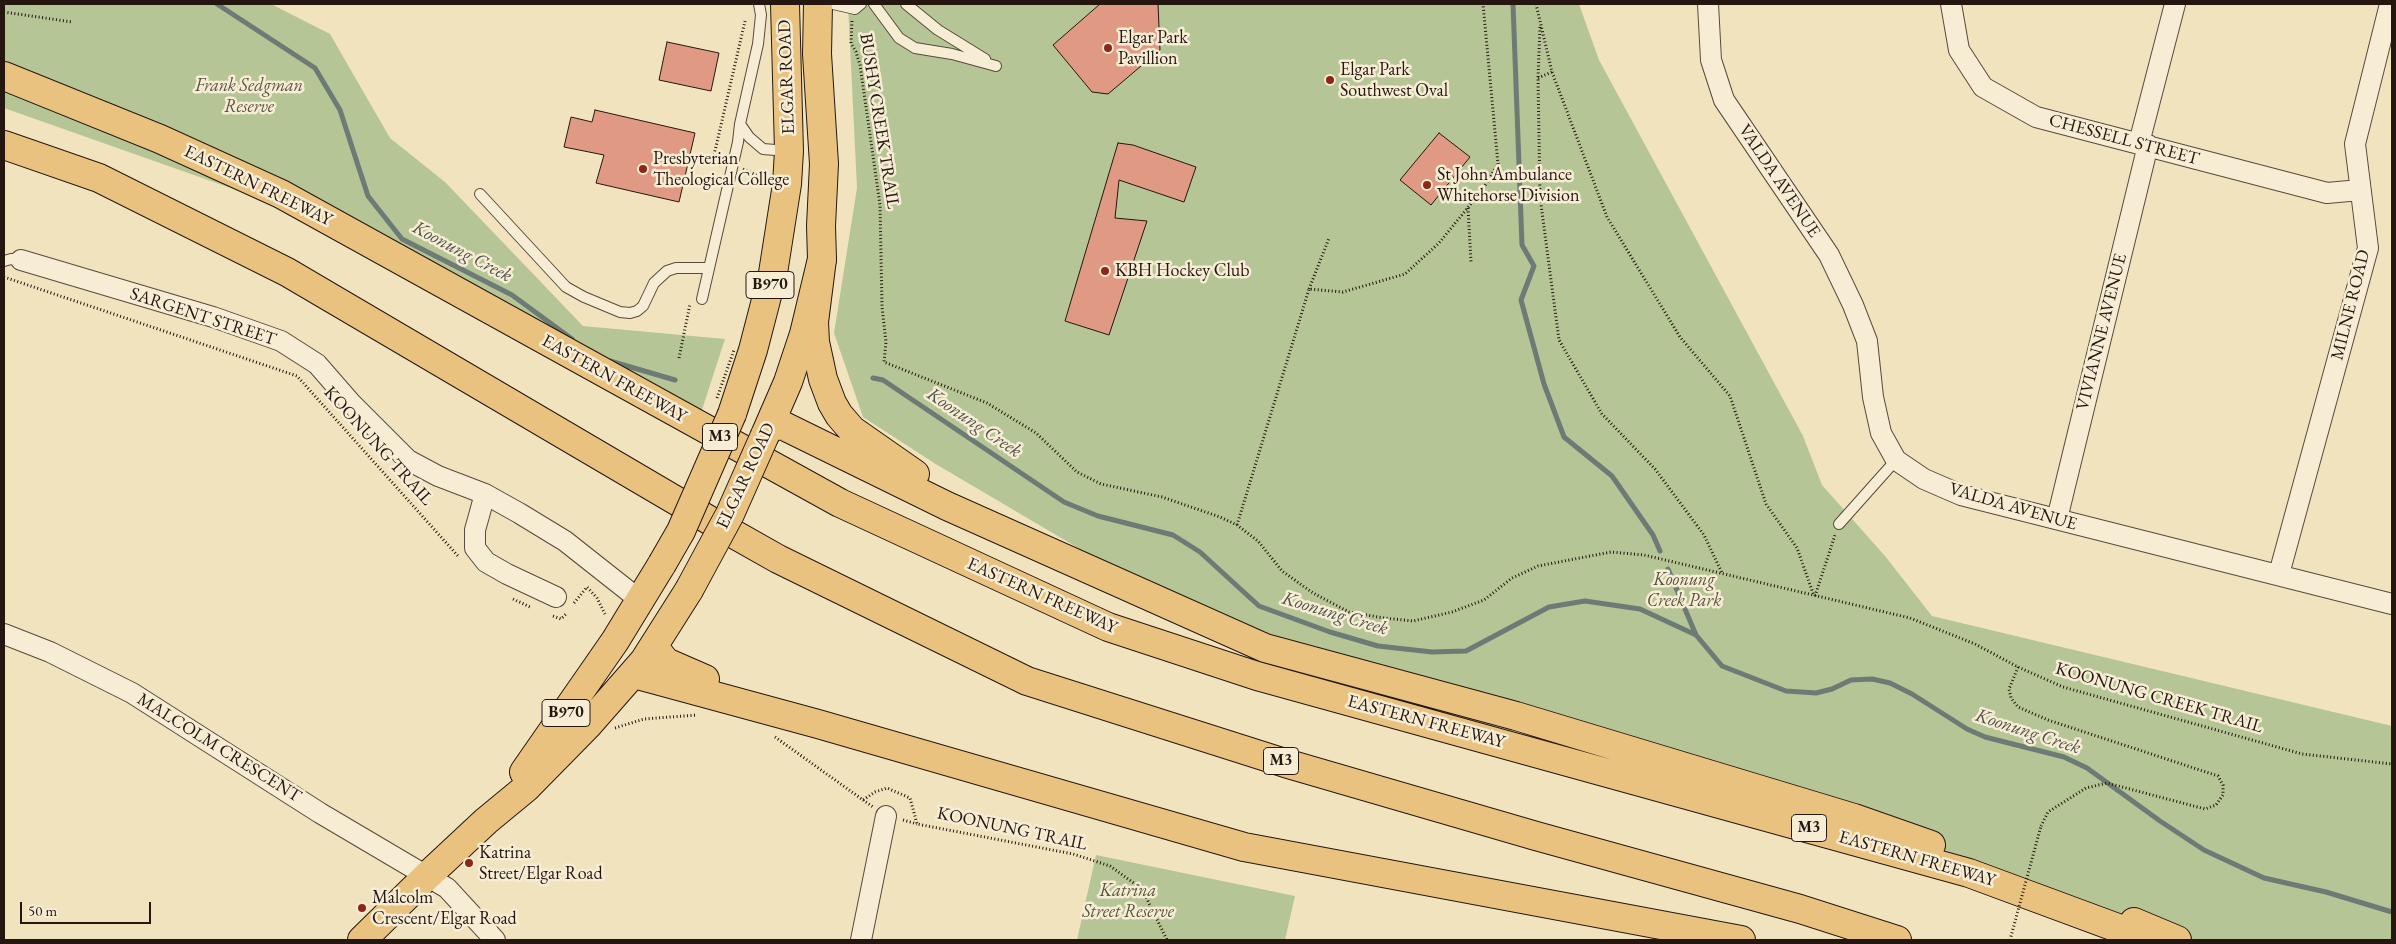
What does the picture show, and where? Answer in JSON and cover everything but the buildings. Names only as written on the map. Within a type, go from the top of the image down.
[{"type":"main road","name":"ELGAR ROAD","points":[[362,940],[486,821],[550,765],[634,674],[654,647],[730,514],[755,426],[753,350],[773,273],[788,184],[789,151],[785,4]]},
{"type":"main road","name":"ELGAR ROAD","points":[[486,821],[533,760],[641,601],[681,531],[712,464],[755,426],[790,376],[804,334],[822,259],[821,226],[824,164],[817,54],[818,4]]},
{"type":"main road","name":"ELGAR ROAD","points":[[789,151],[804,138],[808,120],[807,90],[817,54]]},
{"type":"main road","name":"EASTERN FREEWAY","points":[[4,76],[160,139],[281,194],[840,503],[1108,627],[1256,676],[1762,814],[1969,873],[2150,940]]},
{"type":"main road","name":"M3","points":[[4,145],[99,178],[288,272],[708,520],[778,559],[1027,681],[1285,763],[1536,836],[1800,909],[1897,940]]},
{"type":"main road","points":[[822,259],[814,322],[815,342],[823,379],[839,415],[868,443],[988,523]]},
{"type":"main road","points":[[755,426],[784,426],[946,506],[988,523],[1265,648],[1516,716],[1854,818],[2064,892],[2176,940]]},
{"type":"main road","points":[[641,601],[654,647],[662,659],[677,668],[818,724]]},
{"type":"main road","points":[[634,674],[818,724],[1244,846],[1741,940]]},
{"type":"street","name":"VALDA AVENUE","points":[[1708,4],[1711,60],[1724,100],[1829,255],[1853,305],[1867,341],[1873,397],[1881,433],[1896,460],[1924,479],[1960,495],[2392,604]]},
{"type":"street","name":"CHESSELL STREET","points":[[1951,4],[1959,50],[1983,87],[2036,116],[2327,193],[2360,190]]},
{"type":"street","name":"VIVIANNE AVENUE","points":[[2057,520],[2175,4]]},
{"type":"street","name":"MILNE ROAD","points":[[2279,574],[2368,248],[2355,144],[2390,8]]},
{"type":"street","name":"SARGENT STREET","points":[[12,261],[213,318],[281,341],[317,364],[351,403],[408,460],[438,476],[485,494],[564,541],[641,601]]},
{"type":"street","points":[[485,494],[475,530],[475,548],[486,562],[507,574],[550,605]]},
{"type":"street","name":"MALCOLM CRESCENT","points":[[4,634],[50,652],[132,693],[320,813],[447,888],[496,940]]},
{"type":"street","points":[[861,940],[886,816]]},
{"type":"lane","points":[[702,299],[738,142],[740,124],[759,35],[761,15],[759,4]]},
{"type":"lane","points":[[833,4],[858,6]]},
{"type":"lane","points":[[874,4],[899,38],[915,48],[952,54],[996,66],[938,30],[906,4]]},
{"type":"lane","points":[[740,124],[749,137],[763,149],[789,151]]},
{"type":"lane","points":[[480,194],[566,287],[584,297],[620,312],[630,313],[637,311],[642,306],[654,283],[667,271],[676,268],[709,268]]},
{"type":"lane","points":[[1839,524],[1896,460]]},
{"type":"path","points":[[1309,289],[1343,292],[1405,274],[1439,243],[1483,188],[1498,164],[1483,4]]},
{"type":"path","points":[[1536,4],[1552,72],[1607,218],[1680,337],[1730,396],[1766,504],[1797,548],[1814,596]]},
{"type":"path","name":"BUSHY CREEK TRAIL","points":[[858,6],[850,35],[860,65],[880,205],[882,307],[886,342],[884,362]]},
{"type":"path","points":[[4,12],[72,22]]},
{"type":"path","points":[[1540,23],[1538,78],[1540,197],[1559,340],[1602,414],[1655,468],[1704,535],[1723,574]]},
{"type":"path","points":[[1538,78],[1552,72]]},
{"type":"path","points":[[1468,208],[1471,262]]},
{"type":"path","points":[[1237,525],[1309,289],[1330,238]]},
{"type":"path","name":"KOONUNG TRAIL","points":[[4,276],[297,376],[459,557]]},
{"type":"path","points":[[679,358],[695,281],[706,280]]},
{"type":"path","name":"KOONUNG CREEK TRAIL","points":[[884,362],[987,403],[1036,432],[1077,472],[1101,484],[1162,497],[1220,517],[1237,525],[1258,541],[1282,571],[1313,593],[1349,612],[1413,621],[1452,612],[1484,600],[1512,578],[1538,566],[1611,552],[1644,555],[1910,618],[1975,644],[2018,667],[2063,687],[2302,754],[2392,764]]},
{"type":"path","points":[[1814,596],[1839,524]]},
{"type":"path","points":[[550,605],[561,619],[586,587],[597,598],[605,613],[606,621],[601,631],[615,641]]},
{"type":"path","points":[[508,596],[537,610]]},
{"type":"path","points":[[2010,940],[2042,826],[2048,812],[2086,788],[2107,783],[2205,809],[2216,805],[2223,795],[2223,785],[2218,776],[2048,720],[2018,707],[2011,698],[2009,689],[2018,667]]},
{"type":"path","points":[[610,730],[644,719],[704,716]]},
{"type":"path","name":"KOONUNG TRAIL","points":[[774,736],[862,800],[875,792],[887,788],[910,798],[917,824],[1073,854],[1110,866],[1142,889],[1167,940]]},
{"type":"green space","name":"Frank Sedgman Reserve","points":[[4,4],[271,4],[330,34],[390,138],[445,182],[583,326],[725,339],[697,425],[276,204],[4,108]]},
{"type":"green space","name":"Koonung Creek Park","points":[[848,4],[1579,4],[1599,60],[1803,436],[1822,485],[1885,556],[1932,616],[2392,726],[2392,940],[2167,940],[1730,788],[1366,682],[1134,581],[934,463],[863,417],[834,333],[857,188]]},
{"type":"green space","name":"Katrina Street Reserve","points":[[1096,855],[1295,896],[1285,940],[1077,940]]},
{"type":"waterway","name":"Koonung Creek","points":[[217,4],[315,68],[340,110],[368,196],[402,239],[512,295],[572,339]]},
{"type":"waterway","points":[[1513,4],[1522,245],[1534,266],[1521,300],[1544,384],[1564,437],[1612,476],[1653,535],[1660,551]]},
{"type":"waterway","name":"Koonung Creek","points":[[610,361],[675,380]]},
{"type":"waterway","name":"Koonung Creek","points":[[873,378],[883,380],[1064,502],[1098,516],[1173,535],[1200,552],[1259,606],[1330,632],[1378,646],[1432,652],[1466,651],[1549,607],[1585,601],[1640,609],[1696,635],[1722,666],[1786,691],[1816,693],[1832,689],[1851,680],[1872,679],[1890,683],[1912,694],[1967,729],[1985,737],[2064,757],[2087,768],[2160,821],[2204,850],[2264,878],[2326,892],[2392,912]]},
{"type":"waterway","points":[[1668,569],[1696,635]]},
{"type":"place","name":"Elgar Park Pavillion","points":[[1108,48]]},
{"type":"place","name":"Elgar Park Southwest Oval","points":[[1330,80]]},
{"type":"place","name":"Presbyterian Theological College","points":[[643,169]]},
{"type":"place","name":"St John Ambulance Whitehorse Division","points":[[1427,185]]},
{"type":"place","name":"KBH Hockey Club","points":[[1105,271]]},
{"type":"place","name":"Katrina Street/Elgar Road","points":[[469,863]]},
{"type":"place","name":"Malcolm Crescent/Elgar Road","points":[[362,908]]}]
